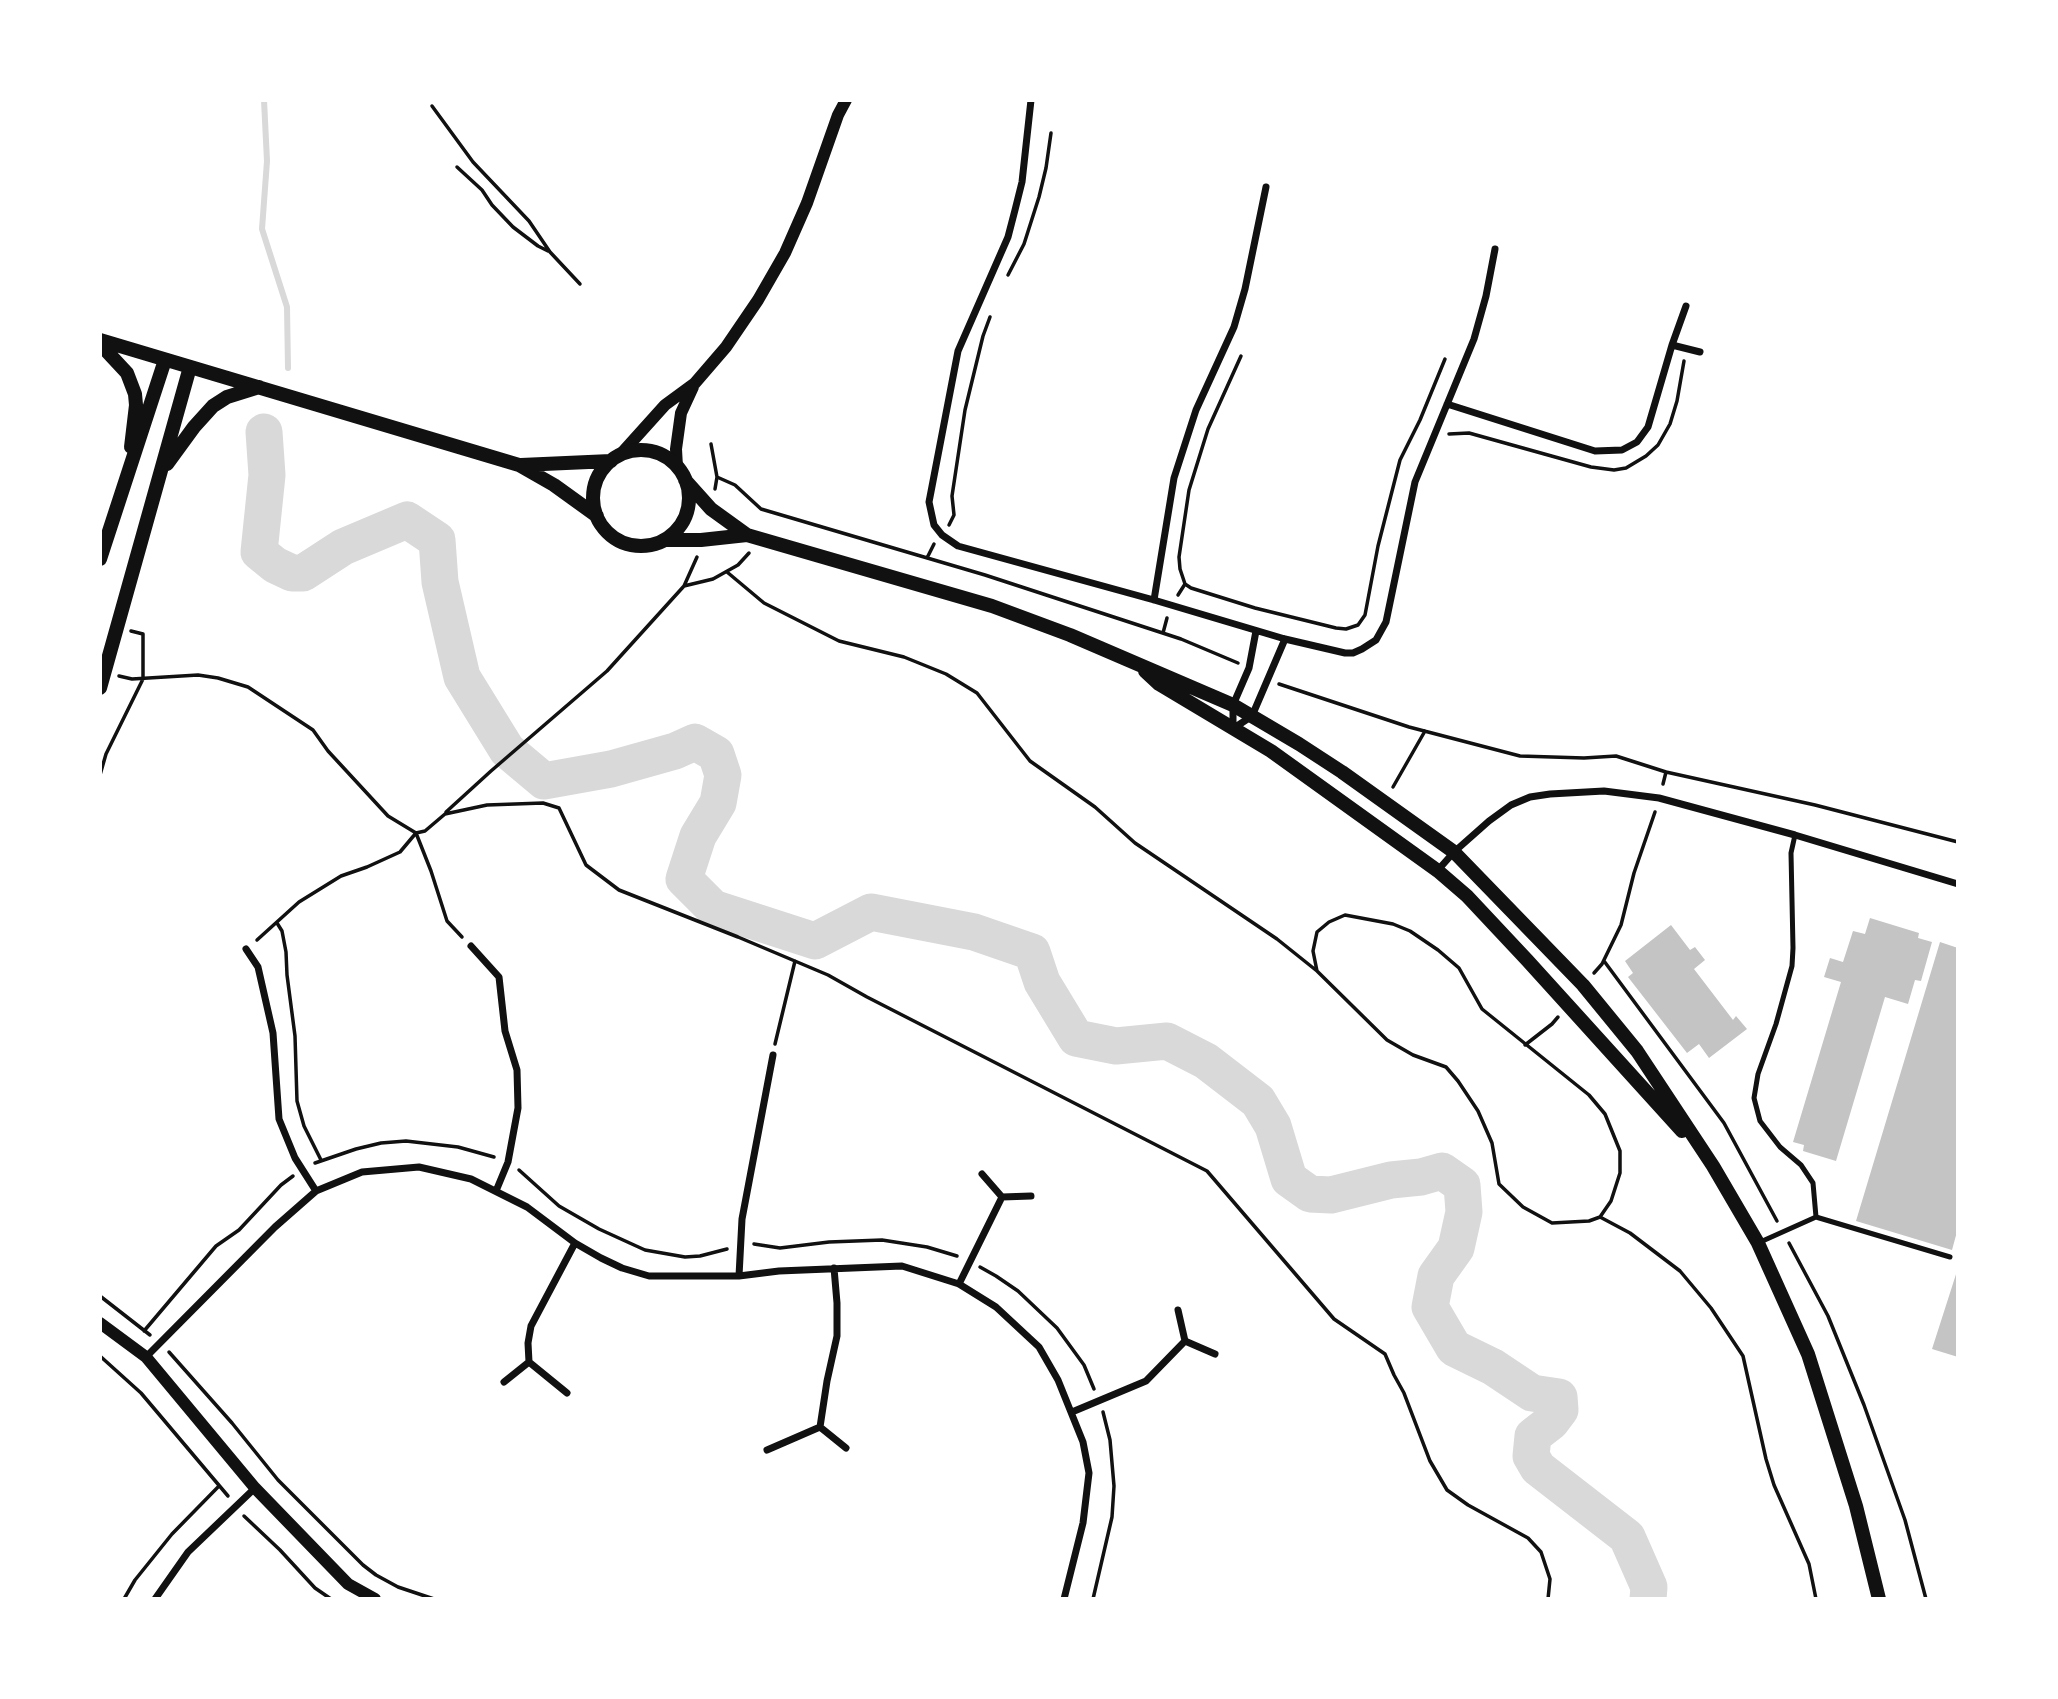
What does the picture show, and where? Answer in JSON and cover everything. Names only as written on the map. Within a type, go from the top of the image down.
[{"type":"main road","points":[[100,342],[519,465],[554,485],[597,516]]},
{"type":"main road","points":[[100,342],[127,373],[135,394],[129,466]]},
{"type":"main road","points":[[100,559],[165,360]]},
{"type":"main road","points":[[100,688],[190,367]]},
{"type":"main road","points":[[160,474],[194,426],[213,406],[227,397],[260,387]]},
{"type":"main road","points":[[519,465],[615,458],[632,451],[656,453],[668,458],[677,467],[711,509],[750,536],[992,606],[1070,635],[1233,705],[1298,744],[1454,852],[1583,985],[1637,1051],[1713,1166],[1758,1243],[1808,1354],[1856,1506],[1879,1599]]},
{"type":"main road","points":[[615,458],[601,473],[595,486],[593,501],[603,528],[625,544],[652,545],[665,540],[678,529],[686,514],[689,497],[685,480]]},
{"type":"main road","points":[[665,540],[750,536]]},
{"type":"main road","points":[[1134,662],[1159,684],[1271,751],[1376,825],[1467,897],[1713,1166]]},
{"type":"street","points":[[838,115],[840,100]]},
{"type":"street","points":[[615,458],[665,405],[695,383],[726,347],[758,300],[785,253],[807,203],[838,115],[846,100]]},
{"type":"street","points":[[1031,100],[1022,182],[1008,237],[958,351],[929,502],[934,525],[942,535],[958,546],[1285,639],[1345,653],[1353,653],[1369,645],[1382,631],[1386,622],[1415,482],[1474,340],[1495,248]]},
{"type":"street","points":[[1154,600],[1174,478],[1196,410],[1234,327],[1245,289],[1266,187]]},
{"type":"street","points":[[1447,404],[1595,451],[1622,450],[1637,442],[1648,427],[1686,306]]},
{"type":"street","points":[[1672,345],[1700,352]]},
{"type":"street","points":[[677,467],[676,449],[681,413],[695,383]]},
{"type":"street","points":[[1233,729],[1233,705],[1249,668],[1256,631]]},
{"type":"street","points":[[1233,729],[1251,716],[1285,639]]},
{"type":"street","points":[[1437,871],[1454,852],[1511,805],[1530,797],[1576,791],[1604,791],[1659,798],[1958,884]]},
{"type":"street","points":[[471,946],[499,977],[505,1031],[517,1070],[518,1108],[508,1162],[496,1191]]},
{"type":"street","points":[[246,948],[258,967],[273,1033],[279,1119],[295,1158],[316,1191]]},
{"type":"street","points":[[739,1276],[742,1219],[773,1055]]},
{"type":"street","points":[[146,1357],[275,1227],[316,1191],[362,1172],[419,1167],[471,1179],[527,1207],[575,1243],[622,1268],[649,1276],[739,1276],[779,1271],[902,1266],[959,1284],[996,1307],[1039,1347],[1058,1380],[1083,1442],[1089,1473],[1083,1523],[1064,1599]]},
{"type":"street","points":[[982,1174],[1002,1197]]},
{"type":"street","points":[[1002,1197],[1031,1196]]},
{"type":"street","points":[[959,1284],[1002,1197]]},
{"type":"street","points":[[567,1393],[529,1362],[528,1343],[531,1326],[575,1243]]},
{"type":"street","points":[[820,1426],[837,1336],[834,1268]]},
{"type":"street","points":[[1178,1310],[1185,1341]]},
{"type":"street","points":[[100,1323],[146,1357],[255,1488],[348,1584],[374,1599]]},
{"type":"street","points":[[1072,1412],[1146,1381],[1185,1341]]},
{"type":"street","points":[[1185,1341],[1215,1354]]},
{"type":"street","points":[[504,1382],[529,1362]]},
{"type":"street","points":[[820,1426],[846,1448]]},
{"type":"street","points":[[766,1450],[820,1426]]},
{"type":"street","points":[[155,1599],[188,1552],[255,1488]]},
{"type":"lane","points":[[1795,835],[1791,853],[1791,966],[1776,1024],[1758,1074],[1754,1098],[1760,1121],[1780,1147],[1801,1165],[1813,1183],[1816,1217]]},
{"type":"lane","points":[[1758,1243],[1816,1217],[1950,1256]]},
{"type":"path","points":[[432,106],[474,162],[529,221],[550,252],[580,284]]},
{"type":"path","points":[[1007,278],[1024,244],[1039,197],[1051,133]]},
{"type":"path","points":[[457,167],[482,190],[513,227],[550,252]]},
{"type":"path","points":[[927,558],[954,515],[952,496],[965,410],[990,315]]},
{"type":"path","points":[[1241,356],[1208,429],[1189,490],[1179,557],[1185,584],[1255,608],[1346,629],[1358,625],[1365,615],[1399,460],[1420,420],[1445,359]]},
{"type":"path","points":[[711,444],[717,477],[711,509]]},
{"type":"path","points":[[717,477],[735,485],[761,509],[985,575],[1181,639],[1249,668]]},
{"type":"path","points":[[684,586],[713,579],[738,565],[749,552],[750,536]]},
{"type":"path","points":[[246,948],[299,902],[341,876],[400,852],[415,833],[425,831],[607,671],[684,586],[701,540]]},
{"type":"path","points":[[727,572],[764,603],[839,641],[904,657],[946,674],[977,693],[1030,761],[1095,807],[1135,843],[1277,939],[1317,971],[1387,1040],[1413,1055],[1446,1067],[1478,1111],[1492,1143],[1499,1184],[1523,1208],[1552,1223],[1589,1221],[1600,1217],[1611,1201],[1620,1173],[1620,1151],[1605,1114],[1589,1095],[1482,1009],[1459,968],[1438,950],[1393,923],[1345,915],[1329,922],[1317,932],[1313,951],[1317,971]]},
{"type":"path","points":[[1163,633],[1171,605],[1185,584]]},
{"type":"path","points":[[104,673],[132,680],[198,675],[218,678],[248,687],[313,730],[328,751],[388,816],[415,833],[447,921],[471,946]]},
{"type":"path","points":[[100,775],[106,754],[143,679]]},
{"type":"path","points":[[1268,679],[1285,687],[1425,731],[1520,756],[1616,756],[1666,772],[1815,805],[1958,842]]},
{"type":"path","points":[[1384,803],[1425,731]]},
{"type":"path","points":[[1583,985],[1602,964],[1621,925],[1634,873],[1666,772]]},
{"type":"path","points":[[445,814],[487,805],[543,803],[559,808],[586,865],[619,890],[828,975],[1207,1171],[1334,1319],[1385,1354],[1404,1392],[1430,1461],[1447,1490],[1468,1505],[1528,1538],[1541,1552],[1550,1579],[1548,1599]]},
{"type":"path","points":[[277,923],[282,931],[286,951],[295,1036],[297,1101],[304,1126],[321,1160]]},
{"type":"path","points":[[773,1055],[795,961]]},
{"type":"path","points":[[1525,1045],[1552,1024],[1567,1004]]},
{"type":"path","points":[[1600,1217],[1630,1233],[1680,1271],[1711,1308],[1743,1356],[1766,1460],[1774,1485],[1809,1564],[1816,1599]]},
{"type":"path","points":[[100,1296],[172,1354],[278,1480],[363,1565],[398,1587],[435,1599]]},
{"type":"path","points":[[100,1356],[141,1393],[247,1520],[280,1550],[315,1588],[331,1599]]},
{"type":"path","points":[[124,1599],[163,1544],[219,1486]]},
{"type":"building","points":[[1870,918],[1919,933],[1918,938],[1932,942],[1921,981],[1915,980],[1908,1004],[1885,997],[1836,1161],[1803,1151],[1804,1145],[1793,1142],[1841,982],[1824,977],[1830,958],[1843,962],[1853,931],[1865,934]]},
{"type":"building","points":[[1671,925],[1690,950],[1695,947],[1705,960],[1694,969],[1733,1020],[1736,1016],[1747,1029],[1709,1058],[1699,1044],[1687,1053],[1628,977],[1633,973],[1625,961]]},
{"type":"building","points":[[1940,942],[1958,948],[1958,1228],[1952,1250],[1856,1221]]},
{"type":"building","points":[[1958,1268],[1958,1357],[1932,1349]]},
{"type":"waterway","points":[[264,100],[267,161],[262,229],[287,307],[288,368]]},
{"type":"waterway","points":[[264,432],[267,475],[259,552],[275,565],[292,573],[303,573],[343,547],[407,520],[437,540],[440,582],[462,677],[507,750],[544,781],[611,769],[675,751],[695,742],[716,754],[723,775],[718,803],[698,836],[684,879],[713,908],[815,941],[871,912],[974,932],[1032,952],[1042,982],[1076,1038],[1116,1046],[1167,1041],[1206,1061],[1258,1101],[1273,1126],[1289,1179],[1310,1194],[1331,1195],[1442,1171],[1462,1185],[1464,1212],[1456,1248],[1436,1276],[1430,1307],[1454,1348],[1493,1367],[1532,1393],[1559,1397],[1560,1410],[1551,1422],[1533,1436],[1531,1456],[1538,1468],[1627,1537],[1649,1587],[1648,1599]]}]
